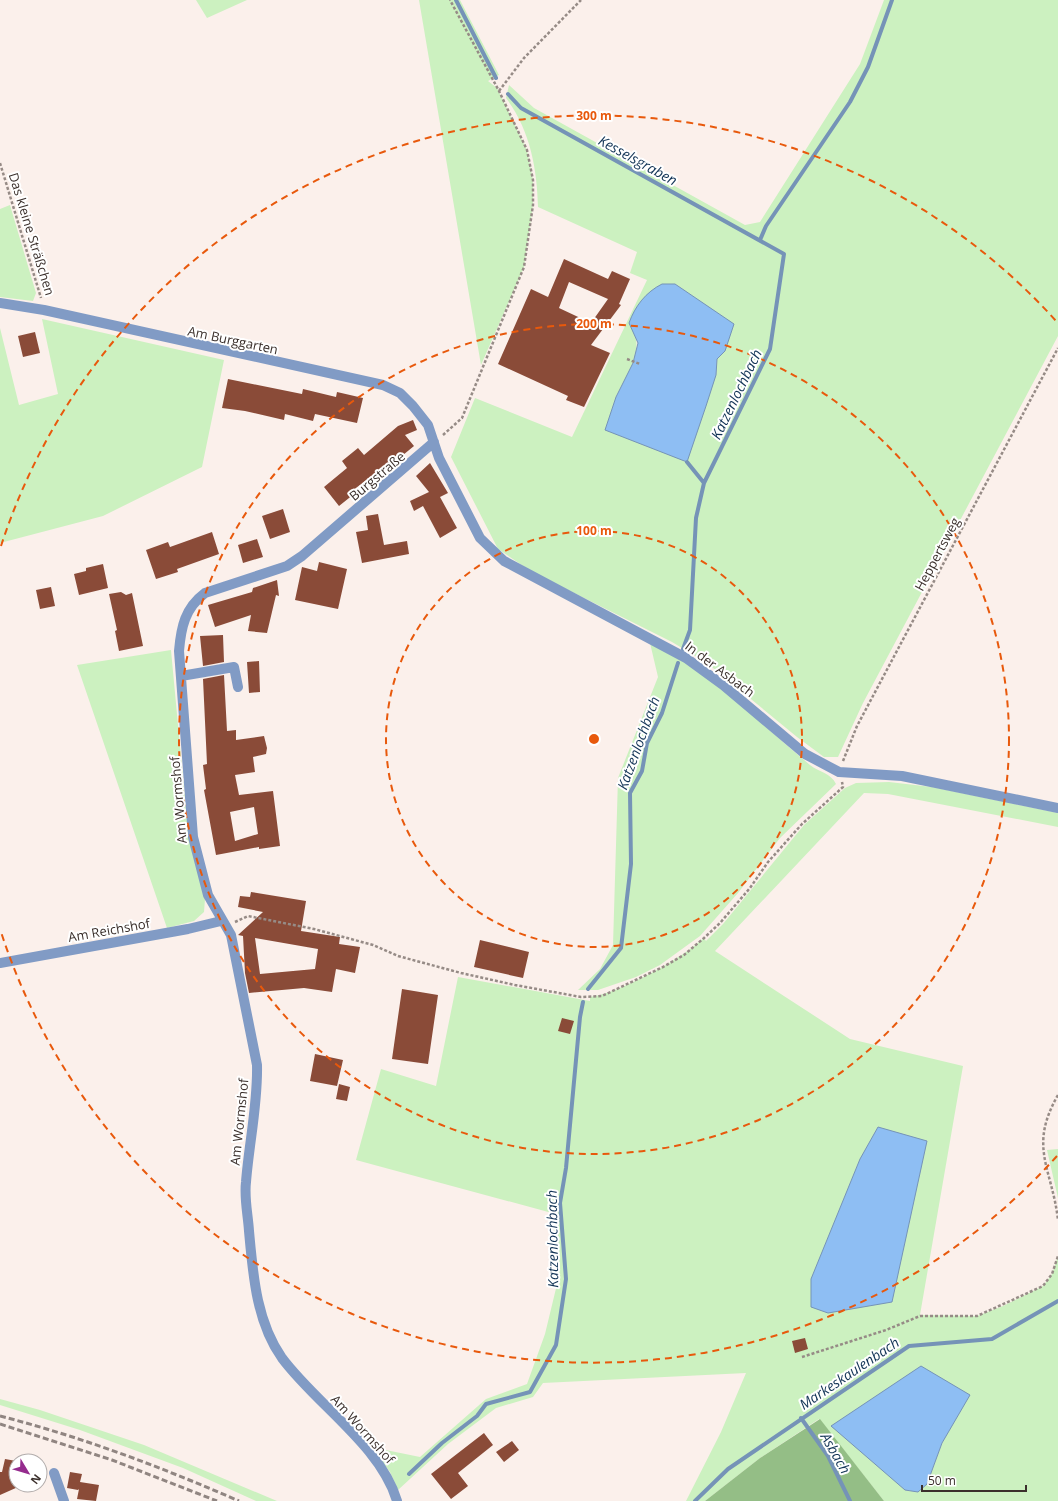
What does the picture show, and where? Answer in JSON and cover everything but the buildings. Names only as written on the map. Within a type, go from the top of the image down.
[{"type":"street","name":"Am Burggarten","points":[[0,303],[44,310],[383,386],[400,393],[413,406],[428,425],[434,442]]},
{"type":"street","name":"Burgstraße","points":[[180,638],[182,626],[188,609],[205,593],[287,566],[302,556],[434,442]]},
{"type":"street","name":"In der Asbach","points":[[434,442],[439,458],[480,538],[499,557],[686,658],[723,685],[805,754],[839,772],[902,776],[1058,808]]},
{"type":"street","name":"Am Wormshof","points":[[180,638],[181,676],[193,837],[208,895],[221,921],[231,935],[257,1065],[257,1085],[245,1185],[253,1271],[258,1301],[269,1334],[282,1358],[367,1450],[388,1476],[397,1501]]},
{"type":"street","points":[[181,676],[234,667],[238,687]]},
{"type":"street","name":"Am Reichshof","points":[[0,963],[188,929],[221,921]]},
{"type":"street","points":[[54,1473],[64,1501]]},
{"type":"path","points":[[434,442],[462,418],[524,267],[533,205],[533,180],[527,150],[499,91],[450,0]]},
{"type":"path","points":[[499,91],[524,58],[581,0]]},
{"type":"path","name":"Das kleine Sträßchen","points":[[0,163],[44,310]]},
{"type":"path","name":"Heppertsweg","points":[[839,772],[857,726],[1058,348]]},
{"type":"path","points":[[627,359],[640,364]]},
{"type":"path","points":[[221,921],[235,922],[248,916],[314,929],[373,945],[398,956],[461,973],[581,997],[602,996],[663,967],[684,955],[720,923],[750,888],[768,862],[802,824],[843,787],[839,772]]},
{"type":"path","points":[[1058,1095],[1045,1121],[1042,1143],[1046,1168],[1056,1202],[1058,1220]]},
{"type":"path","points":[[802,1357],[886,1330],[920,1316],[978,1316],[1042,1286],[1052,1274],[1058,1256]]},
{"type":"green space","points":[[196,0],[247,0],[207,18]]},
{"type":"green space","points":[[419,0],[460,0],[499,75],[488,81],[497,88],[527,150],[533,180],[533,205],[524,267],[481,365]]},
{"type":"green space","points":[[884,0],[1058,0],[1058,336],[863,703],[838,757],[824,757],[797,737],[707,663],[672,642],[532,572],[498,549],[451,457],[475,398],[572,437],[647,280],[630,273],[637,252],[538,207],[536,178],[531,150],[521,123],[506,98],[509,85],[534,108],[745,225],[760,222],[860,64]],"holes":[[[675,284],[696,299],[719,356],[717,359],[716,375],[616,397],[635,357],[636,340],[634,332]]]},
{"type":"green space","points":[[10,205],[36,293],[33,301],[0,297],[0,209]]},
{"type":"green space","points":[[42,319],[224,360],[202,467],[103,516],[0,543],[0,328],[19,405],[58,394]]},
{"type":"green space","points":[[650,643],[694,668],[714,683],[810,765],[831,777],[836,784],[780,838],[738,893],[700,936],[660,965],[636,977],[598,990],[578,990],[600,969],[613,945],[618,778],[658,677]]},
{"type":"green space","points":[[171,650],[188,832],[205,899],[204,912],[194,921],[167,928],[77,665]]},
{"type":"green space","points":[[889,782],[932,787],[1058,813],[1058,827],[888,794],[864,793],[715,951],[850,1039],[963,1066],[920,1315],[977,1316],[1003,1306],[1043,1286],[1052,1274],[1058,1256],[1058,1501],[884,1501],[819,1419],[760,1458],[705,1501],[686,1501],[721,1432],[746,1373],[543,1383],[533,1397],[496,1408],[448,1444],[398,1490],[390,1472],[371,1447],[420,1457],[486,1399],[527,1384],[545,1334],[559,1276],[552,1213],[356,1160],[381,1069],[436,1086],[458,977],[590,1001],[590,997],[616,990],[678,958],[704,938],[706,941],[723,924],[804,825],[845,788],[856,783]],"holes":[[[969,1395],[942,1443],[927,1484],[918,1492],[905,1490]]]},
{"type":"green space","points":[[1058,1149],[1058,1198],[1047,1150]]},
{"type":"green space","points":[[0,1399],[40,1410],[144,1445],[277,1501],[256,1501],[183,1468],[80,1430],[0,1405]]},
{"type":"green space","points":[[820,1419],[884,1501],[705,1501],[760,1458]]},
{"type":"water","points":[[662,284],[675,284],[734,324],[725,351],[717,359],[716,375],[687,462],[605,430],[616,397],[633,363],[638,343],[629,323],[634,311],[646,295]]},
{"type":"water","points":[[878,1127],[927,1141],[892,1302],[828,1313],[811,1307],[811,1279],[860,1159]]},
{"type":"water","points":[[921,1366],[970,1395],[942,1443],[927,1484],[918,1492],[905,1490],[831,1426]]},
{"type":"waterway","name":"Kesselsgraben","points":[[456,0],[496,78]]},
{"type":"waterway","name":"Katzenlochbach","points":[[760,240],[766,226],[850,102],[868,67],[892,0]]},
{"type":"waterway","name":"Katzenlochbach","points":[[508,94],[521,108],[784,254],[770,349],[704,483],[696,518],[690,630],[683,649]]},
{"type":"waterway","points":[[687,462],[704,483]]},
{"type":"waterway","name":"Katzenlochbach","points":[[588,989],[621,948],[631,864],[630,793],[642,771],[647,743],[662,713],[678,663]]},
{"type":"waterway","name":"Katzenlochbach","points":[[409,1474],[442,1443],[477,1416],[486,1404],[530,1392],[556,1345],[566,1279],[560,1203],[566,1168],[580,1017],[583,1002]]},
{"type":"waterway","name":"Markeskaulenbach","points":[[695,1501],[728,1469],[909,1346],[992,1339],[1058,1301]]},
{"type":"waterway","name":"Asbach","points":[[801,1418],[828,1456],[850,1501]]},
{"type":"railway","points":[[0,1416],[91,1443],[180,1476],[239,1501]]},
{"type":"railway","points":[[0,1424],[112,1460],[217,1501]]}]
